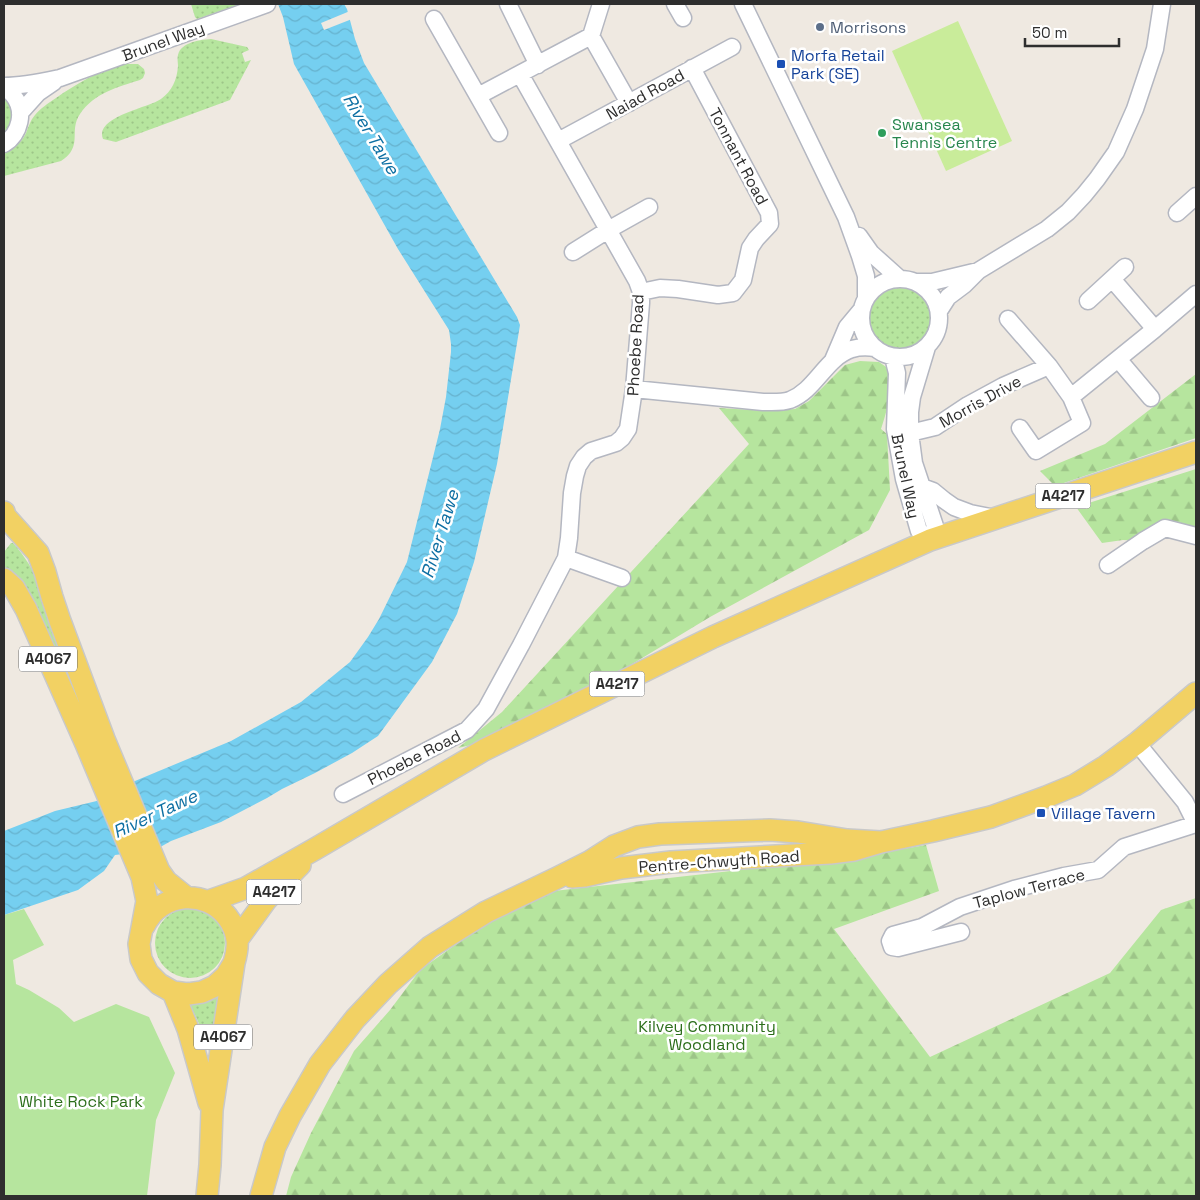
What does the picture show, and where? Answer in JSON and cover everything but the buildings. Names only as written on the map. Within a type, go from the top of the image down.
[{"type":"main road","name":"A4217","points":[[209,901],[246,888],[484,750],[713,637],[930,540],[1196,452]]},
{"type":"main road","name":"A4067","points":[[4,512],[5,516],[38,553],[95,741]]},
{"type":"main road","name":"A4067","points":[[4,529],[21,546],[37,569],[52,597]]},
{"type":"main road","name":"A4067","points":[[4,579],[14,588],[26,609],[95,741],[151,874],[140,944],[141,959],[148,973],[159,984],[173,992],[188,994],[202,992],[216,986],[226,976],[234,963]]},
{"type":"main road","name":"Pentre-Chwyth Road","points":[[557,878],[585,876],[621,868],[671,862],[854,850],[991,817],[1046,798],[1075,785],[1106,766],[1137,743],[1196,693]]},
{"type":"main road","name":"Pentre-Chwyth Road","points":[[261,1196],[275,1147],[290,1116],[320,1064],[354,1019],[388,984],[430,948],[486,912],[589,862],[614,846],[638,837],[660,834],[770,830],[798,832],[846,840],[881,842]]},
{"type":"main road","name":"A4217","points":[[237,940],[266,900],[315,849]]},
{"type":"main road","points":[[151,874],[166,880],[186,897]]},
{"type":"main road","points":[[142,929],[149,916],[159,906],[172,900],[186,897],[198,898],[209,901],[222,911],[232,924],[237,940]]},
{"type":"main road","name":"A4067","points":[[207,1196],[212,1110],[237,940]]},
{"type":"main road","name":"A4067","points":[[173,992],[188,1029],[212,1110]]},
{"type":"street","name":"Brunel Way","points":[[4,87],[60,78],[266,4]]},
{"type":"street","points":[[508,4],[538,65]]},
{"type":"street","points":[[601,4],[592,36],[629,103]]},
{"type":"street","points":[[634,389],[763,402],[781,402],[796,397],[807,390],[833,360],[847,327],[864,304],[872,290],[892,279],[905,278],[917,282],[927,289],[935,299],[939,311],[939,324],[935,336],[927,347],[906,357],[893,357],[884,354],[868,340],[861,320],[864,304],[866,276],[846,217],[743,4]]},
{"type":"street","points":[[939,311],[948,298],[978,271],[1047,228],[1068,212],[1088,190],[1116,152],[1135,109],[1155,49],[1162,4]]},
{"type":"street","points":[[434,19],[500,133]]},
{"type":"street","points":[[478,96],[592,36]]},
{"type":"street","name":"Naiad Road","points":[[558,141],[732,47]]},
{"type":"street","name":"Tonnant Road","points":[[641,292],[660,288],[718,296],[733,293],[743,280],[750,248],[770,224],[769,213],[692,68]]},
{"type":"street","name":"Phoebe Road","points":[[343,794],[467,730],[486,709],[566,558],[574,476],[578,466],[591,451],[616,443],[628,429],[634,389],[641,292],[520,74]]},
{"type":"street","name":"Brunel Way","points":[[20,113],[38,93],[60,78]]},
{"type":"street","name":"Brunel Way","points":[[4,87],[13,95],[20,113],[20,121],[16,132],[4,144]]},
{"type":"street","points":[[1177,213],[1196,196]]},
{"type":"street","points":[[573,252],[649,207]]},
{"type":"street","points":[[846,217],[871,253],[900,279]]},
{"type":"street","points":[[1088,301],[1125,267]]},
{"type":"street","points":[[917,282],[932,282],[978,271]]},
{"type":"street","points":[[1112,279],[1155,329]]},
{"type":"street","points":[[1071,397],[1196,294]]},
{"type":"street","points":[[1008,319],[1049,366],[1071,397],[1082,423],[1036,452],[1020,428]]},
{"type":"street","points":[[833,360],[850,350],[861,347],[875,348]]},
{"type":"street","name":"Brunel Way","points":[[893,357],[897,374],[895,430],[904,479],[918,531],[930,540],[935,526],[914,463],[910,433],[912,397],[927,347]]},
{"type":"street","points":[[1118,359],[1151,398]]},
{"type":"street","name":"Morris Drive","points":[[910,433],[935,427],[968,405],[1003,386],[1049,366]]},
{"type":"street","points":[[922,487],[933,491],[954,507],[970,513],[995,518]]},
{"type":"street","points":[[1108,565],[1165,528],[1196,536]]},
{"type":"street","points":[[566,558],[622,578]]},
{"type":"street","points":[[1137,743],[1185,802],[1196,824]]},
{"type":"street","name":"Taplow Terrace","points":[[961,932],[898,948],[892,947],[890,941],[893,935],[922,927],[960,907],[1014,889],[1064,876],[1098,870],[1124,847],[1196,824]]},
{"type":"green space","points":[[191,4],[240,4],[197,19]]},
{"type":"green space","points":[[958,21],[1012,141],[946,171],[892,51]]},
{"type":"green space","points":[[211,39],[247,47],[249,50],[242,53],[245,62],[251,60],[230,100],[116,142],[103,139],[102,131],[114,119],[161,99],[171,89],[176,76],[178,56],[183,47],[192,42]]},
{"type":"green space","points":[[121,64],[138,64],[144,69],[143,78],[99,96],[86,107],[77,121],[74,144],[68,155],[61,161],[4,176],[4,154],[22,140],[32,119],[39,111],[79,83]]},
{"type":"green space","points":[[4,92],[8,95],[14,120],[4,135]]},
{"type":"green space","points":[[900,288],[912,291],[922,297],[928,307],[931,319],[928,331],[922,341],[912,347],[900,350],[888,347],[878,341],[872,331],[869,319],[872,307],[878,297],[888,291]]},
{"type":"green space","points":[[860,361],[879,362],[889,369],[890,378],[889,400],[881,429],[887,434],[890,490],[869,530],[710,617],[629,666],[484,742],[458,748],[502,712],[749,444],[719,408],[768,411],[795,409],[809,401],[845,365]]},
{"type":"green space","points":[[1196,374],[1196,438],[1055,486],[1040,471],[1105,444]]},
{"type":"green space","points":[[1196,469],[1196,536],[1165,528],[1143,541],[1123,540],[1102,543],[1076,507]]},
{"type":"green space","points":[[11,543],[23,555],[36,577],[107,766],[4,567],[4,552]]},
{"type":"green space","name":"Kilvey Community Woodland","points":[[926,845],[939,891],[834,929],[930,1057],[1110,973],[1161,910],[1196,898],[1196,1196],[286,1196],[291,1177],[311,1133],[354,1051],[390,1010],[420,970],[490,920],[545,892],[862,856]]},
{"type":"green space","points":[[190,908],[203,911],[215,918],[222,930],[225,943],[222,956],[215,968],[203,975],[190,978],[177,975],[165,968],[158,956],[155,943],[158,930],[165,918],[177,911]]},
{"type":"green space","name":"White Rock Park","points":[[24,909],[44,945],[13,960],[16,984],[59,1008],[74,1022],[116,1004],[149,1017],[175,1073],[156,1120],[147,1196],[4,1196],[4,915]]},
{"type":"green space","points":[[221,990],[213,1065],[203,1033],[188,1002]]},
{"type":"water","name":"River Tawe","points":[[278,4],[344,4],[364,63],[517,317],[520,325],[497,464],[474,562],[457,614],[432,662],[378,736],[352,753],[221,822],[171,841],[155,850],[115,855],[104,871],[78,890],[4,915],[4,831],[55,811],[105,799],[135,781],[231,741],[301,702],[350,662],[379,619],[407,562],[440,429],[446,397],[451,352],[449,330],[398,249],[294,64]]},
{"type":"pier","points":[[350,11],[352,19],[324,30],[321,23]]},
{"type":"place","name":"Morrisons","points":[[820,27]]},
{"type":"place","name":"Morfa Retail Park (SE)","points":[[781,64]]},
{"type":"place","name":"Swansea Tennis Centre","points":[[882,133]]},
{"type":"place","name":"Village Tavern","points":[[1041,813]]}]
